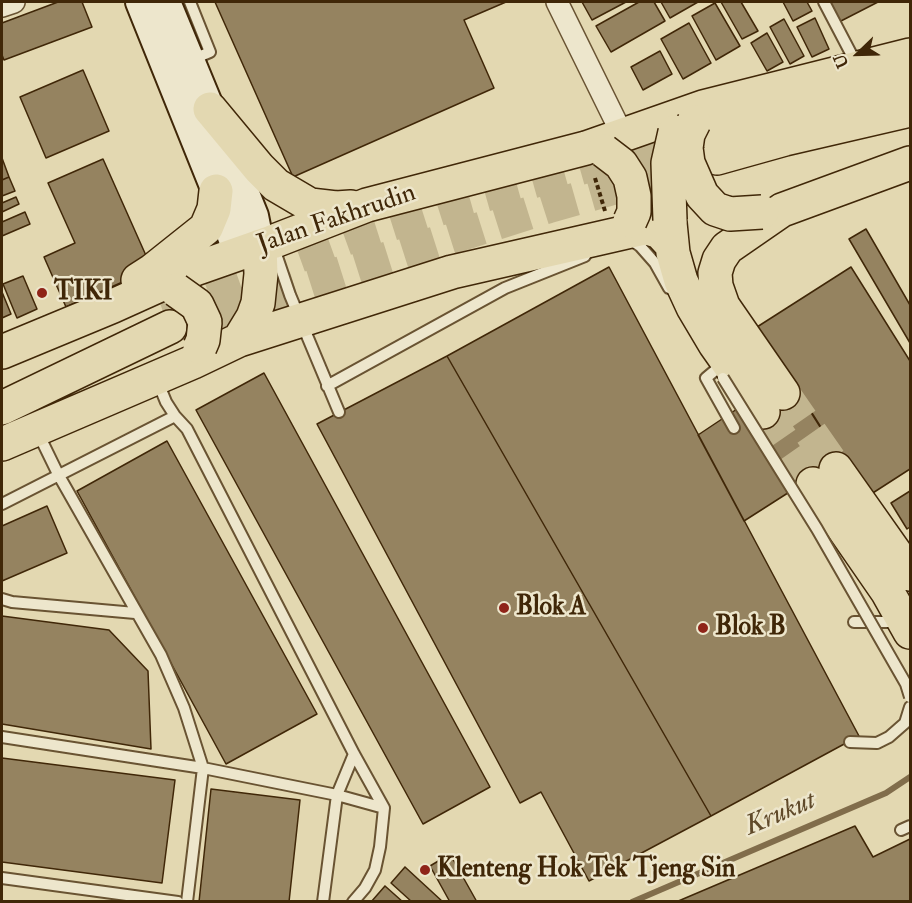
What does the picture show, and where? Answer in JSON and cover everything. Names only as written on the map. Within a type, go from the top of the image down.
[{"type":"main road","points":[[140,2],[216,191],[257,247]]},
{"type":"main road","points":[[175,2],[190,60],[254,216],[261,274],[258,303],[253,317],[239,340]]},
{"type":"main road","points":[[910,55],[859,68],[697,128],[688,134],[686,148],[688,163],[702,195],[715,209],[730,214],[772,211],[910,163]]},
{"type":"main road","name":"Jalan Fakhrudin","points":[[2,408],[168,302],[195,269],[367,205],[602,145],[697,128],[910,80]]},
{"type":"main road","points":[[210,109],[259,168],[276,185],[292,196],[310,205],[336,208],[367,205]]},
{"type":"main road","name":"Jalan Fakhrudin","points":[[697,128],[785,139],[910,110]]},
{"type":"main road","points":[[697,128],[668,163],[670,232],[681,281],[719,367],[773,402],[723,306],[716,286],[715,273],[719,260],[727,249],[772,211]]},
{"type":"main road","points":[[602,145],[621,164],[630,178],[634,196],[634,212],[613,238]]},
{"type":"main road","points":[[112,306],[125,287],[152,271],[206,228],[214,209],[216,191]]},
{"type":"main road","points":[[2,444],[157,378],[197,355],[301,319],[452,272],[501,276],[648,228],[670,232]]},
{"type":"main road","points":[[168,302],[197,305],[205,322],[204,340],[197,355]]},
{"type":"main road","name":"Jalan Fakhrudin","points":[[2,352],[112,306],[168,302]]},
{"type":"main road","name":"Jalan Fakhrudin","points":[[2,376],[168,302]]},
{"type":"main road","points":[[907,627],[825,477],[910,574]]},
{"type":"street","points":[[2,6],[14,2]]},
{"type":"street","points":[[557,2],[602,145]]},
{"type":"lane","points":[[824,2],[859,68]]},
{"type":"lane","points":[[613,238],[623,241],[631,240],[640,246],[655,263],[676,300]]},
{"type":"lane","points":[[257,247],[290,295],[339,412]]},
{"type":"lane","points":[[327,386],[501,276]]},
{"type":"lane","points":[[734,428],[706,378],[719,367],[818,529],[906,684],[910,697]]},
{"type":"lane","points":[[157,378],[166,402],[187,429],[384,808],[375,870],[365,888],[353,902]]},
{"type":"lane","points":[[2,504],[175,416]]},
{"type":"lane","points":[[36,429],[58,474],[176,686],[203,768],[187,902]]},
{"type":"lane","points":[[2,599],[12,602],[135,613]]},
{"type":"lane","points":[[854,622],[907,627]]},
{"type":"lane","points":[[850,742],[877,743],[889,737],[905,723],[910,707]]},
{"type":"lane","points":[[2,737],[203,768],[338,795],[384,808]]},
{"type":"lane","points":[[323,902],[338,795],[354,754]]},
{"type":"lane","points":[[2,878],[178,902]]},
{"type":"path","points":[[602,145],[613,238]]},
{"type":"building","points":[[58,2],[82,2],[92,27],[4,60],[2,23]]},
{"type":"building","points":[[215,2],[506,2],[464,20],[494,88],[293,177]]},
{"type":"building","points":[[582,2],[626,2],[592,20]]},
{"type":"building","points":[[639,2],[654,2],[665,21],[611,52],[596,26]]},
{"type":"building","points":[[661,2],[698,2],[670,18]]},
{"type":"building","points":[[721,2],[741,2],[758,31],[742,39]]},
{"type":"building","points":[[783,2],[807,2],[812,11],[793,21]]},
{"type":"building","points":[[829,2],[878,2],[839,22]]},
{"type":"building","points":[[715,3],[740,46],[716,60],[692,16]]},
{"type":"building","points":[[815,18],[829,49],[812,57],[797,27]]},
{"type":"building","points":[[784,19],[804,56],[790,64],[770,27]]},
{"type":"building","points":[[689,23],[711,63],[683,79],[661,39]]},
{"type":"building","points":[[767,33],[783,62],[767,71],[751,43]]},
{"type":"building","points":[[660,51],[672,74],[643,90],[631,67]]},
{"type":"building","points":[[83,70],[109,131],[46,158],[20,97]]},
{"type":"building","points":[[2,158],[9,177],[2,180]]},
{"type":"building","points":[[103,159],[152,269],[66,307],[44,257],[75,243],[48,183]]},
{"type":"building","points":[[9,177],[15,191],[2,196],[2,180]]},
{"type":"building","points":[[16,197],[19,204],[2,212],[2,203]]},
{"type":"building","points":[[25,212],[30,224],[2,236],[2,222]]},
{"type":"building","points":[[866,229],[910,305],[910,343],[849,239]]},
{"type":"building","name":"Blok B","points":[[609,267],[859,736],[711,816],[447,356]]},
{"type":"building","points":[[851,267],[910,361],[910,469],[865,498],[757,327]]},
{"type":"building","points":[[23,276],[37,309],[17,318],[3,284]]},
{"type":"building","points":[[2,292],[11,314],[2,318]]},
{"type":"building","name":"Blok A","points":[[447,356],[711,816],[589,881],[541,792],[520,803],[317,424]]},
{"type":"building","points":[[264,373],[490,787],[423,824],[196,410]]},
{"type":"building","points":[[788,375],[841,459],[744,521],[698,435]]},
{"type":"building","points":[[167,441],[317,714],[226,764],[77,491]]},
{"type":"building","points":[[910,491],[910,527],[907,529],[891,503]]},
{"type":"building","points":[[47,506],[67,553],[2,581],[2,526]]},
{"type":"building","points":[[2,616],[109,630],[148,671],[151,749],[2,724]]},
{"type":"building","points":[[2,758],[175,780],[162,883],[2,862]]},
{"type":"building","points":[[211,789],[300,800],[289,902],[199,902]]},
{"type":"building","points":[[855,826],[873,857],[910,839],[910,902],[676,902]]},
{"type":"building","points":[[450,854],[477,902],[450,902],[430,866]]},
{"type":"building","points":[[405,867],[443,902],[412,902],[391,883]]},
{"type":"building","points":[[385,886],[403,902],[371,902]]},
{"type":"waterway","name":"Krukut","points":[[632,902],[886,793],[910,777]]},
{"type":"tunnel","points":[[161,306],[349,238],[465,201],[696,136]]},
{"type":"tunnel","points":[[170,327],[548,207],[695,165]]},
{"type":"tunnel","points":[[783,393],[836,469]]},
{"type":"tunnel","points":[[763,412],[813,484]]},
{"type":"place","name":"TIKI","points":[[42,293]]},
{"type":"place","name":"Blok A","points":[[504,608]]},
{"type":"place","name":"Blok B","points":[[703,628]]},
{"type":"place","name":"Klenteng Hok Tek Tjeng Sin","points":[[425,870]]}]
